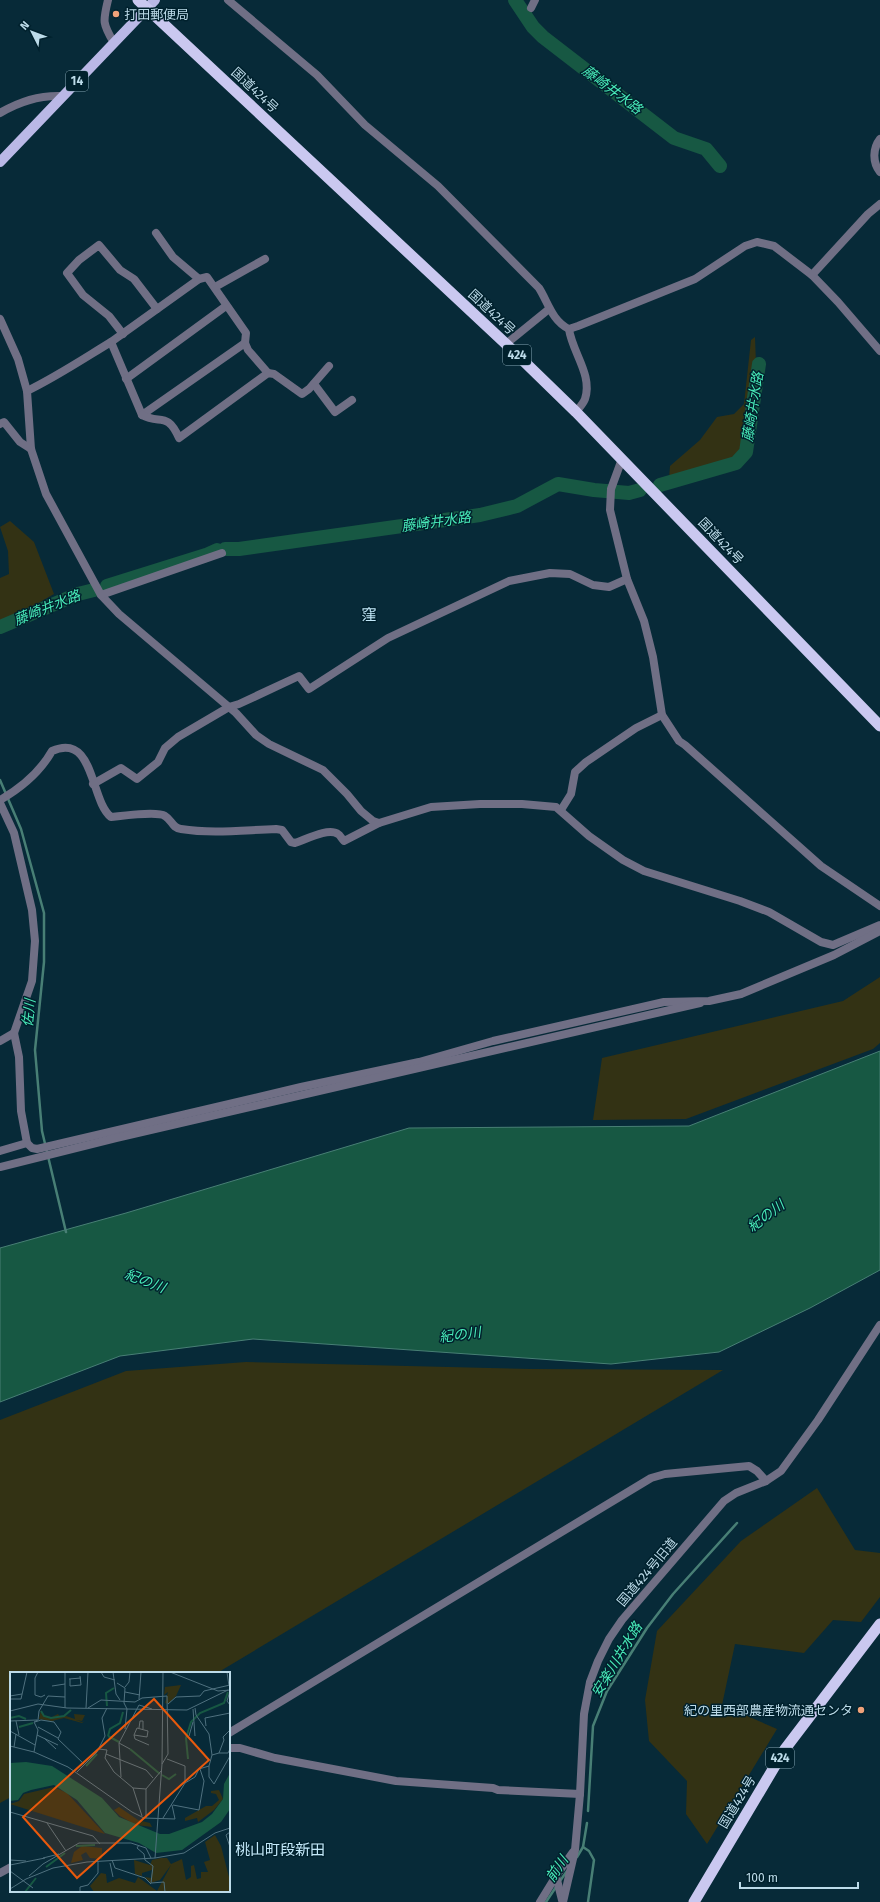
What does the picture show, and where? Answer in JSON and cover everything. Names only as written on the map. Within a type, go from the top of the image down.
[{"type":"highway","name":"国道424号","points":[[138,0],[151,4],[576,412],[880,726]]},
{"type":"highway","name":"国道424号","points":[[694,1902],[785,1749],[880,1624]]},
{"type":"main road","name":"14","points":[[0,162],[151,4]]},
{"type":"street","points":[[108,0],[103,20],[106,30],[114,43]]},
{"type":"street","points":[[228,0],[317,75],[365,125],[438,186],[539,288],[547,300],[549,309],[563,326],[569,329],[695,279],[745,246],[757,242],[774,246],[812,276],[838,302],[880,351]]},
{"type":"street","points":[[531,8],[535,0]]},
{"type":"street","points":[[0,113],[17,103],[33,98],[47,95],[62,96]]},
{"type":"street","points":[[880,139],[875,145],[874,161],[880,172]]},
{"type":"street","points":[[812,276],[868,214],[880,204]]},
{"type":"street","points":[[156,233],[173,257],[199,279]]},
{"type":"street","points":[[123,334],[109,316],[83,295],[67,273],[79,260],[99,245],[120,270],[134,279],[157,309]]},
{"type":"street","points":[[215,287],[265,259]]},
{"type":"street","points":[[27,391],[55,377],[71,365],[111,342],[199,279],[207,277],[246,333],[245,343],[248,350],[268,373],[274,374],[302,394],[314,384],[329,366]]},
{"type":"street","points":[[126,379],[226,306]]},
{"type":"street","points":[[506,344],[549,309]]},
{"type":"street","points":[[0,319],[18,358],[27,391],[31,449],[46,494],[101,595],[118,614],[200,680],[236,713],[256,735],[269,744],[323,770],[347,794],[361,811],[379,824]]},
{"type":"street","points":[[569,329],[570,337],[586,378],[585,400],[576,412]]},
{"type":"street","points":[[111,342],[142,415],[147,418],[164,419],[172,425],[179,438],[268,373]]},
{"type":"street","points":[[142,415],[245,343]]},
{"type":"street","points":[[314,384],[335,412],[352,400]]},
{"type":"street","points":[[0,424],[4,422],[20,442],[31,449]]},
{"type":"street","points":[[622,459],[610,492],[610,510],[627,579],[644,621],[653,657],[662,715],[679,741],[809,856],[821,866],[880,906]]},
{"type":"street","points":[[101,595],[222,553]]},
{"type":"street","points":[[94,784],[121,768],[136,780],[141,778],[158,762],[165,748],[178,737],[229,707],[239,704],[299,676],[309,689],[388,638],[509,581],[550,574],[570,574],[593,585],[609,587],[627,579]]},
{"type":"street","points":[[561,810],[571,794],[575,772],[586,762],[636,728],[662,715]]},
{"type":"street","points":[[38,1152],[27,1143],[21,1110],[19,1057],[14,1033],[32,982],[35,941],[32,910],[14,833],[0,800],[12,793],[44,766],[52,751],[56,749],[72,750],[85,759],[92,772],[94,784],[106,814],[111,817],[133,814],[164,815],[169,819],[173,826],[179,829],[212,832],[276,829],[282,830],[291,842],[295,843],[330,832],[337,833],[344,841],[379,824],[431,807],[480,804],[522,804],[556,807],[589,836],[623,860],[644,871],[740,900],[769,912],[821,942],[833,945],[880,925]]},
{"type":"street","points":[[0,1167],[38,1152],[301,1087],[418,1062],[493,1041],[664,1002],[709,1001],[741,994],[766,985],[834,955],[880,931]]},
{"type":"street","points":[[0,1041],[14,1033]]},
{"type":"street","points":[[0,1151],[27,1143]]},
{"type":"street","name":"国道424号旧道","points":[[563,1902],[574,1854],[580,1794],[584,1714],[590,1682],[609,1639],[627,1615],[724,1501],[736,1492],[766,1481],[781,1471],[793,1456],[880,1325]]},
{"type":"street","points":[[230,1732],[650,1478],[665,1474],[749,1466],[757,1471],[766,1481]]},
{"type":"street","points":[[230,1748],[240,1748],[275,1758],[396,1781],[494,1788],[498,1790],[580,1794]]},
{"type":"street","points":[[540,1902],[574,1854]]},
{"type":"street","points":[[0,1873],[10,1868]]},
{"type":"street","points":[[556,1878],[563,1902]]},
{"type":"shaded area","points":[[755,337],[756,364],[743,447],[735,458],[728,463],[669,479],[670,466],[700,440],[717,417],[734,414],[744,404],[751,340]]},
{"type":"shaded area","points":[[10,521],[34,542],[54,594],[16,616],[0,621],[0,578],[9,574],[8,551],[0,527]]},
{"type":"shaded area","points":[[880,977],[880,1043],[873,1049],[686,1119],[593,1120],[602,1058],[843,1001]]},
{"type":"shaded area","points":[[246,1362],[531,1369],[723,1370],[219,1672],[10,1672],[10,1798],[0,1803],[0,1420],[126,1371]]},
{"type":"shaded area","points":[[817,1488],[855,1550],[880,1553],[880,1597],[861,1622],[833,1620],[804,1653],[735,1644],[722,1705],[777,1729],[707,1844],[686,1814],[687,1781],[649,1741],[645,1700],[657,1631],[741,1541]]},
{"type":"water","name":"紀の川","points":[[880,1051],[880,1270],[810,1308],[719,1352],[611,1364],[253,1339],[120,1356],[0,1402],[0,1248],[126,1213],[409,1128],[689,1126]]},
{"type":"waterway","name":"藤崎井水路","points":[[515,0],[533,27],[543,37],[674,138],[706,149],[720,166]]},
{"type":"waterway","name":"藤崎井水路","points":[[660,485],[736,463],[746,452],[759,364]]},
{"type":"waterway","name":"藤崎井水路","points":[[225,549],[239,549],[480,515],[517,506],[558,484],[594,490],[629,493],[640,490]]},
{"type":"waterway","name":"藤崎井水路","points":[[107,586],[206,555],[217,550]]},
{"type":"waterway","name":"藤崎井水路","points":[[0,627],[78,594],[94,590]]},
{"type":"waterway","name":"佐川","points":[[0,780],[21,829],[44,913],[44,962],[35,1050],[42,1131],[66,1232]]},
{"type":"waterway","name":"安楽川井水路","points":[[588,1811],[593,1726],[607,1691],[647,1628],[673,1594],[737,1523]]},
{"type":"waterway","name":"安楽川井水路","points":[[577,1857],[583,1847],[587,1823]]},
{"type":"waterway","name":"安楽川井水路","points":[[583,1847],[589,1851],[594,1860],[588,1902]]},
{"type":"waterway","name":"前川","points":[[560,1881],[567,1871]]},
{"type":"waterway","name":"前川","points":[[546,1902],[556,1887]]},
{"type":"place","name":"打田郵便局","points":[[116,14]]},
{"type":"place","name":"紀の里西部農産物流通センタ","points":[[861,1710]]},
{"type":"district","name":"窪","points":[[369,615]]},
{"type":"district","name":"桃山町段新田","points":[[280,1850]]}]
